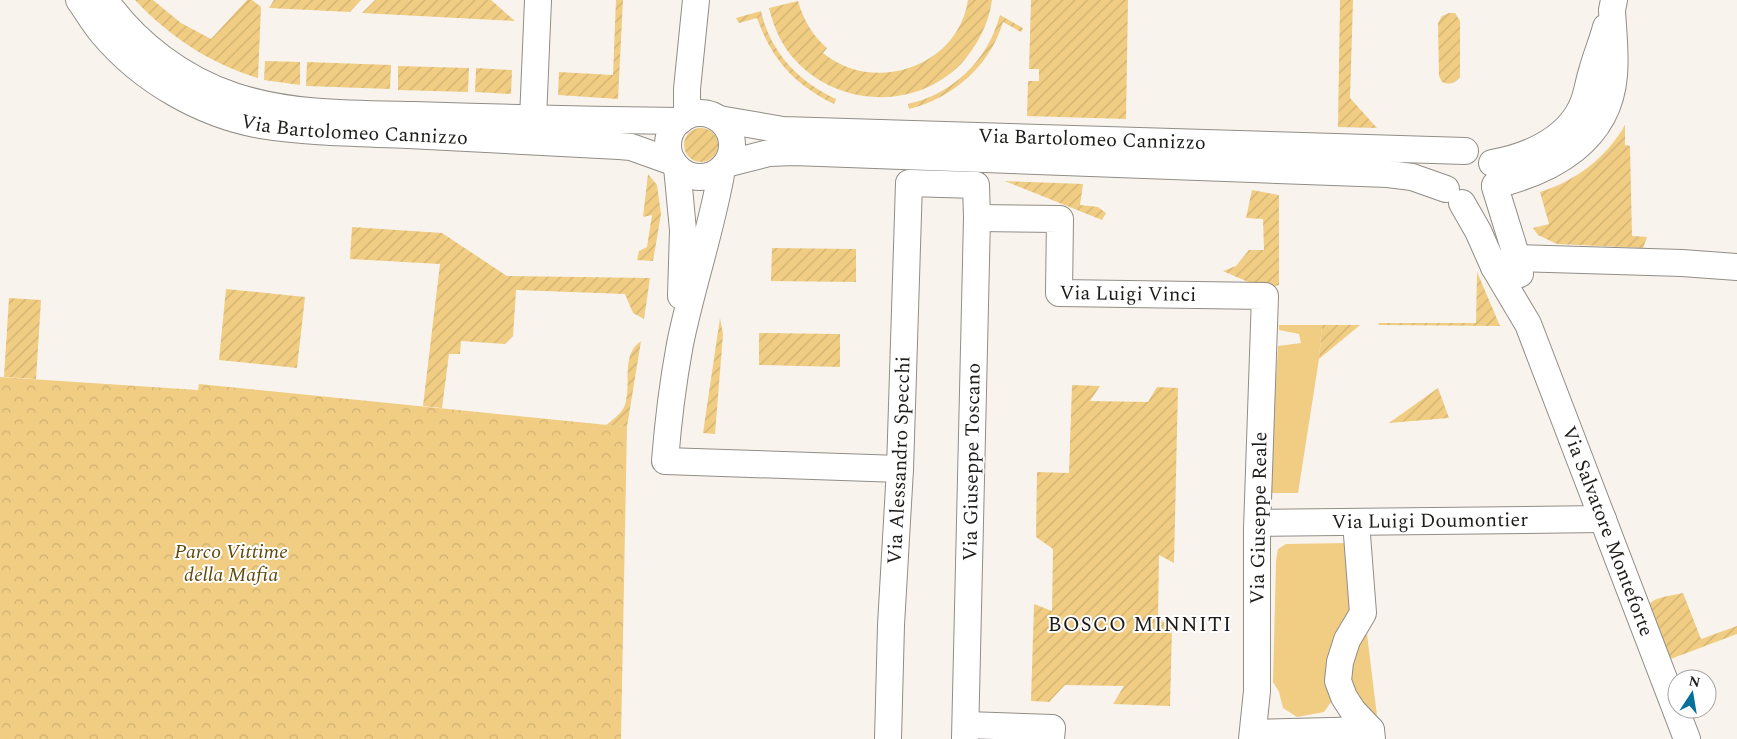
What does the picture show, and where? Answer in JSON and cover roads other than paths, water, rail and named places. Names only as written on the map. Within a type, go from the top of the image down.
[{"type":"street","name":"Via Bartolomeo Cannizzo","points":[[79,0],[102,34],[127,59],[167,89],[220,114],[260,124],[322,131],[632,147],[675,164]]},
{"type":"street","name":"Via Bartolomeo Cannizzo","points":[[105,0],[116,15],[141,41],[170,64],[202,83],[234,96],[273,106],[339,113],[533,120],[683,118]]},
{"type":"street","points":[[533,120],[538,0]]},
{"type":"street","points":[[683,118],[696,0]]},
{"type":"street","points":[[1454,196],[1470,204],[1485,200],[1499,179],[1523,155],[1564,132],[1574,120],[1582,107],[1613,5]]},
{"type":"street","points":[[724,167],[704,177],[684,173],[675,164],[669,153],[668,144],[674,127],[683,118],[698,113],[710,114],[726,126],[731,135],[733,145],[731,155],[724,167],[680,344],[667,433],[665,461],[900,469]]},
{"type":"street","name":"Via Bartolomeo Cannizzo","points":[[719,119],[783,130],[1465,151]]},
{"type":"street","points":[[1506,262],[1499,179],[1480,153],[1465,151],[1458,153],[1448,162],[1443,175],[1454,196],[1478,231],[1506,262],[1682,263],[1737,267]]},
{"type":"street","name":"Via Bartolomeo Cannizzo","points":[[724,167],[769,153],[793,152],[1388,174],[1412,177],[1454,196]]},
{"type":"street","points":[[675,164],[682,230],[680,344]]},
{"type":"street","name":"Via Giuseppe Toscano","points":[[909,183],[976,185],[977,218],[965,732]]},
{"type":"street","name":"Via Alessandro Specchi","points":[[888,739],[891,625],[900,469],[909,183]]},
{"type":"street","name":"Via Luigi Vinci","points":[[977,218],[1060,219],[1059,293],[1265,296]]},
{"type":"street","name":"Via Salvatore Monteforte","points":[[1506,262],[1686,739]]},
{"type":"street","name":"Via Giuseppe Reale","points":[[1253,736],[1256,691],[1258,523],[1265,296]]},
{"type":"street","name":"Via Luigi Doumontier","points":[[1258,523],[1603,519]]},
{"type":"street","points":[[1356,522],[1363,613],[1347,640],[1340,662],[1338,681],[1344,697],[1372,735]]},
{"type":"street","points":[[965,732],[1052,728],[1051,739]]},
{"type":"street","points":[[1253,736],[1372,735]]},
{"type":"district","name":"BOSCO MINNITI","points":[[1140,625]]},
{"type":"park label","name":"Parco Vittime della Mafia","points":[[231,564]]}]
